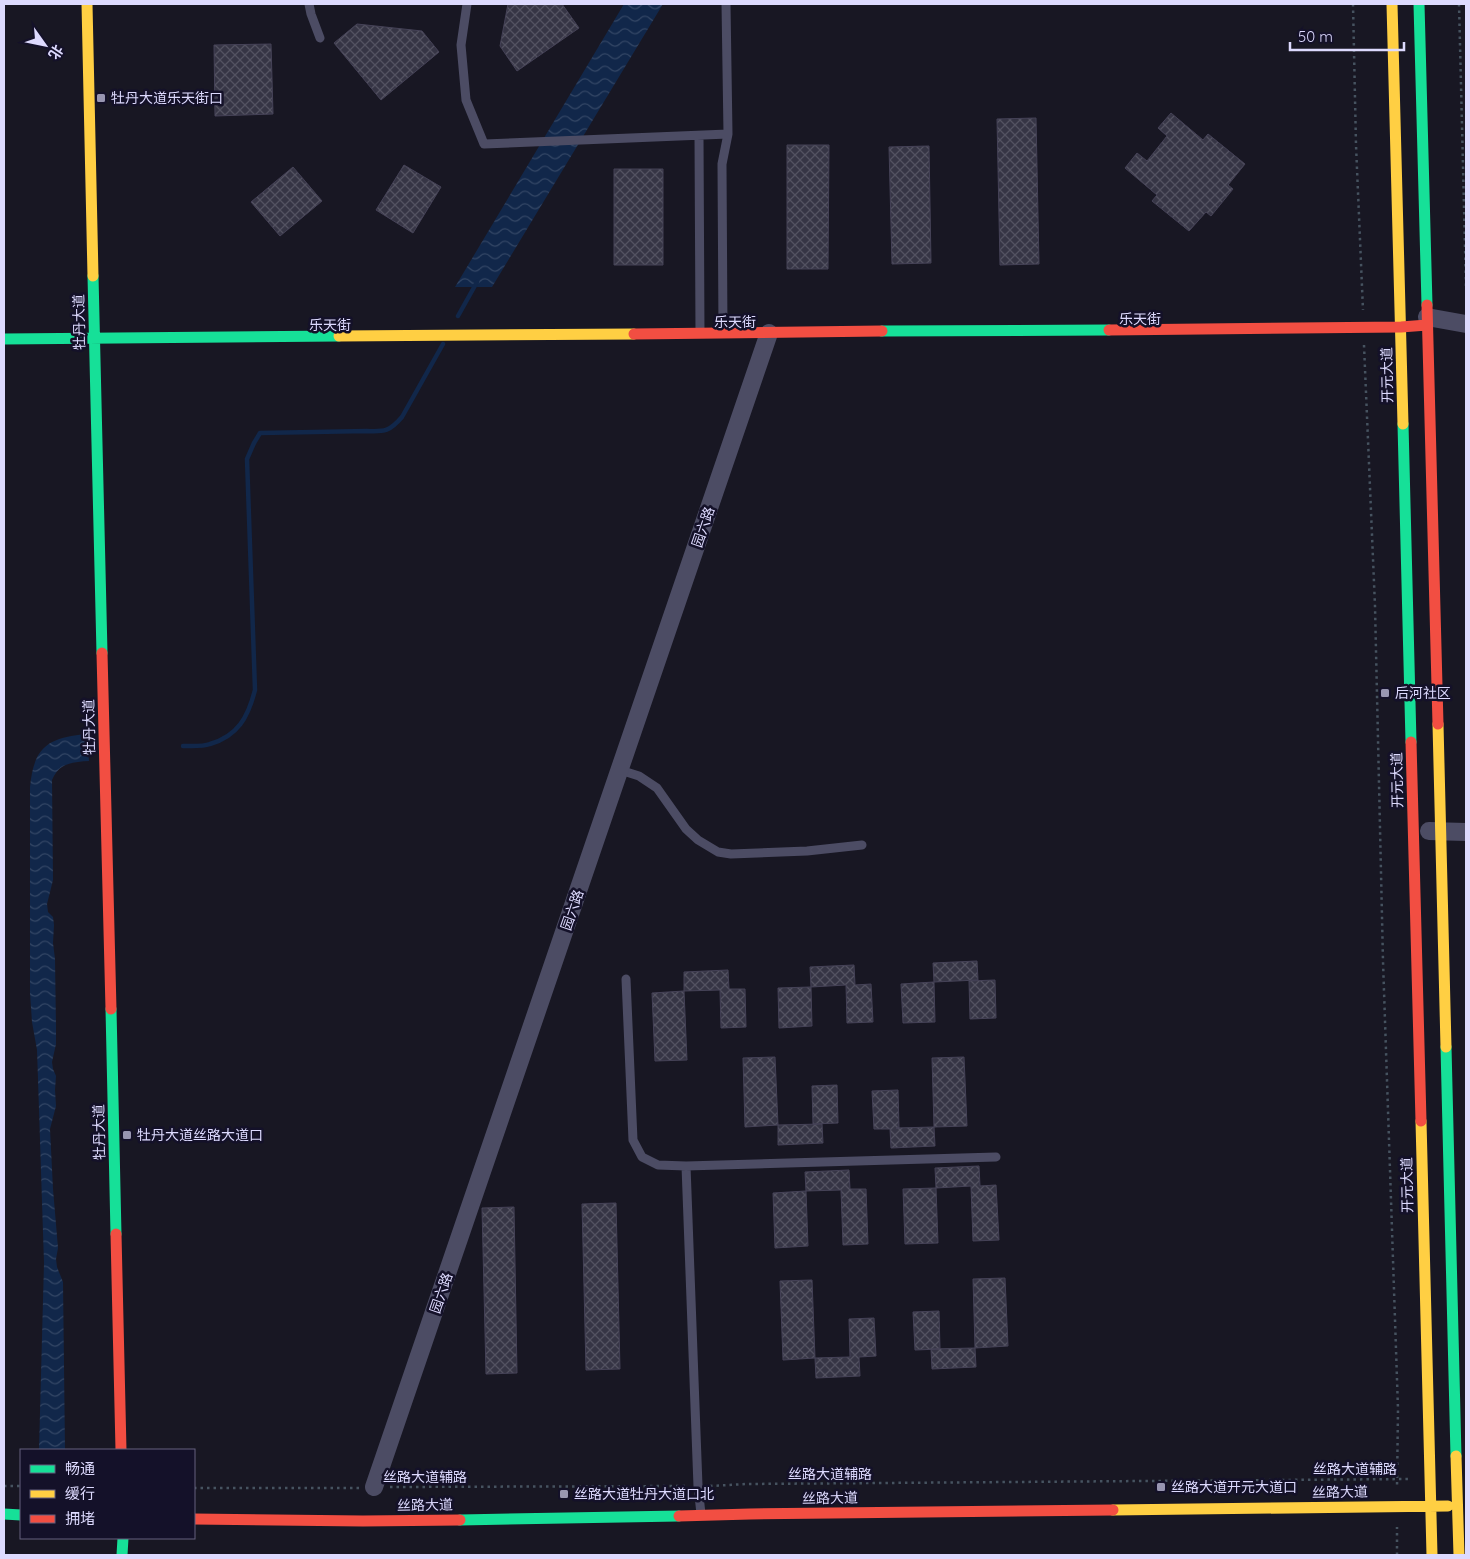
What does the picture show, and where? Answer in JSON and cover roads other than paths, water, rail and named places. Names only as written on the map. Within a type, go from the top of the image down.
[{"type":"main road","name":"牡丹大道","points":[[87,4],[121,1449]]},
{"type":"main road","name":"开元大道","points":[[1392,4],[1432,1555]]},
{"type":"main road","points":[[1419,4],[1440,832],[1462,1505],[1459,1555]]},
{"type":"main road","name":"乐天街","points":[[4,339],[95,339],[723,327],[1427,321]]},
{"type":"main road","name":"乐天街","points":[[660,322],[700,328]]},
{"type":"main road","name":"乐天街","points":[[723,327],[769,333],[1363,322]]},
{"type":"main road","name":"丝路大道","points":[[195,1519],[363,1521],[1462,1505]]},
{"type":"main road","points":[[4,1514],[20,1515]]},
{"type":"main road","points":[[122,1555],[123,1539]]},
{"type":"street","name":"乐天街","points":[[1427,321],[1466,324]]},
{"type":"street","name":"园六路","points":[[374,1488],[769,333]]},
{"type":"street","points":[[1413,831],[1466,832]]},
{"type":"lane","points":[[309,4],[320,38]]},
{"type":"lane","points":[[467,4],[460,46],[466,100],[484,144],[728,134]]},
{"type":"lane","points":[[723,327],[722,164],[728,134],[726,4]]},
{"type":"lane","points":[[699,136],[700,328]]},
{"type":"lane","points":[[620,770],[640,776],[650,782],[664,797],[686,829],[698,840],[718,852],[731,854],[797,851],[862,845]]},
{"type":"lane","points":[[626,979],[633,1140],[642,1157],[658,1166],[996,1156]]},
{"type":"lane","points":[[686,1166],[698,1486],[701,1516]]},
{"type":"water","points":[[624,4],[663,4],[492,287],[455,287]]},
{"type":"water","points":[[87,734],[89,761],[67,764],[58,770],[52,780],[53,880],[47,904],[48,912],[53,917],[54,925],[56,1044],[52,1062],[56,1076],[56,1106],[50,1129],[58,1248],[56,1259],[63,1282],[65,1449],[39,1449],[44,1263],[37,1050],[32,1022],[30,993],[30,787],[35,762],[39,754],[52,742]]},
{"type":"waterway","points":[[458,316],[477,282]]},
{"type":"waterway","points":[[183,746],[207,745],[235,731],[249,709],[255,690],[247,459],[260,433],[387,430],[402,417],[443,344]]},
{"type":"place","name":"牡丹大道乐天街口","points":[[101,98]]},
{"type":"place","name":"后河社区","points":[[1385,693]]},
{"type":"place","name":"牡丹大道丝路大道口","points":[[127,1135]]},
{"type":"place","name":"丝路大道开元大道口","points":[[1161,1487]]},
{"type":"place","name":"丝路大道牡丹大道口北","points":[[564,1494]]}]
